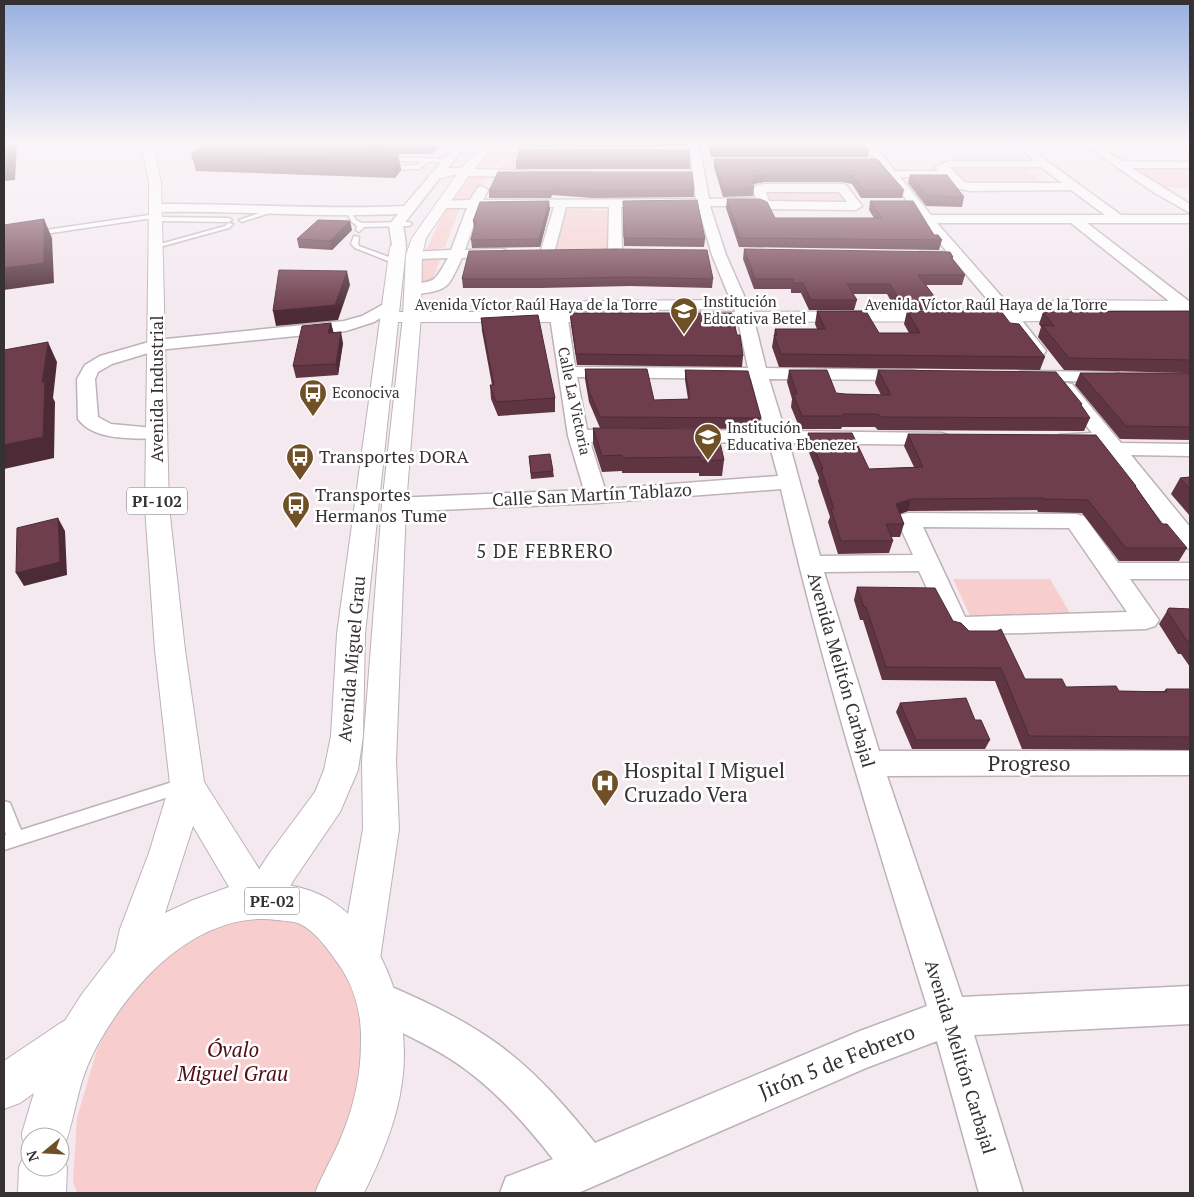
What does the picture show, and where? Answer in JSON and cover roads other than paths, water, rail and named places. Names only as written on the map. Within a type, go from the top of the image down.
[{"type":"main road","name":"Avenida Industrial","points":[[156,200],[157,508],[170,650],[187,784],[258,901]]},
{"type":"main road","name":"Avenida Miguel Grau","points":[[360,960],[381,828],[379,761],[394,505],[399,308],[403,234],[426,200]]},
{"type":"main road","name":"Avenida Miguel Grau","points":[[403,234],[419,238],[442,204],[443,200]]},
{"type":"main road","name":"Avenida Miguel Grau","points":[[258,901],[328,801],[341,770],[347,736],[351,634],[399,308]]},
{"type":"main road","name":"Avenida Víctor Raúl Haya de la Torre","points":[[399,308],[558,311],[1188,309]]},
{"type":"main road","name":"Avenida Industrial","points":[[133,962],[140,929],[167,853],[187,784]]},
{"type":"main road","name":"PE-02","points":[[48,1127],[59,1077],[78,1036],[133,962],[159,939],[193,918],[215,909],[258,901],[278,901],[302,906],[322,916],[360,960],[377,1000],[383,1042],[380,1084],[368,1131],[358,1157],[339,1193]]},
{"type":"main road","name":"PE-02","points":[[4,1087],[78,1036]]},
{"type":"main road","points":[[42,1193],[43,1177]]},
{"type":"street","points":[[157,433],[115,430],[93,424],[88,419],[86,379],[91,369],[106,360],[156,345],[346,326],[399,308],[429,288],[442,282],[457,254],[477,200]]},
{"type":"street","points":[[442,204],[763,202],[769,206],[856,206],[860,204],[856,200]]},
{"type":"street","points":[[912,200],[1005,310],[1190,542]]},
{"type":"street","points":[[1093,200],[1118,219]]},
{"type":"street","points":[[1175,200],[1190,209]]},
{"type":"street","name":"Avenida Melitón Carbajal","points":[[703,202],[719,254],[742,311],[758,374],[790,482],[810,564],[868,764],[949,1017],[1001,1193]]},
{"type":"street","points":[[561,203],[542,253],[566,252]]},
{"type":"street","points":[[615,203],[615,252]]},
{"type":"street","points":[[895,204],[915,204]]},
{"type":"street","points":[[156,215],[229,218],[274,210],[357,223],[391,218],[403,234],[457,254],[517,253]]},
{"type":"street","points":[[927,219],[1190,219]]},
{"type":"street","points":[[1074,219],[1188,309]]},
{"type":"street","points":[[700,254],[739,255]]},
{"type":"street","points":[[909,256],[959,256]]},
{"type":"street","name":"Calle La Victoria","points":[[558,311],[578,436],[597,496]]},
{"type":"street","points":[[567,372],[927,375]]},
{"type":"street","points":[[1007,376],[1133,378]]},
{"type":"street","points":[[578,436],[961,439]]},
{"type":"street","points":[[1049,439],[1190,464]]},
{"type":"street","points":[[1117,450],[1190,450]]},
{"type":"street","name":"Calle San Martín Tablazo","points":[[394,505],[597,496],[790,482]]},
{"type":"street","points":[[908,520],[1076,521],[1111,571],[1146,620],[957,626],[908,520]]},
{"type":"street","points":[[810,564],[928,563]]},
{"type":"street","points":[[1111,571],[1190,571]]},
{"type":"street","name":"Progreso","points":[[868,764],[1190,763]]},
{"type":"street","points":[[377,1000],[466,1046],[513,1082],[557,1129],[587,1168]]},
{"type":"street","name":"Jirón 5 de Febrero","points":[[522,1193],[587,1168],[860,1051],[949,1017],[1190,1005]]},
{"type":"lane","points":[[242,220],[274,210]]},
{"type":"lane","points":[[4,238],[156,215]]},
{"type":"lane","points":[[156,246],[227,227],[229,218]]},
{"type":"lane","points":[[357,223],[354,244],[357,247],[403,234]]},
{"type":"lane","points":[[4,808],[8,813],[10,841],[187,784]]},
{"type":"place","name":"Institución Educativa Betel","points":[[684,335]]},
{"type":"place","name":"Econociva","points":[[313,417]]},
{"type":"place","name":"Institución Educativa Ebenezer","points":[[708,461]]},
{"type":"place","name":"Transportes DORA","points":[[300,481]]},
{"type":"place","name":"Transportes Hermanos Tume","points":[[296,529]]},
{"type":"place","name":"Hospital I Miguel Cruzado Vera","points":[[605,807]]},
{"type":"district","name":"5 DE FEBRERO","points":[[545,551]]},
{"type":"park label","name":"Óvalo Miguel Grau","points":[[233,1062]]}]
